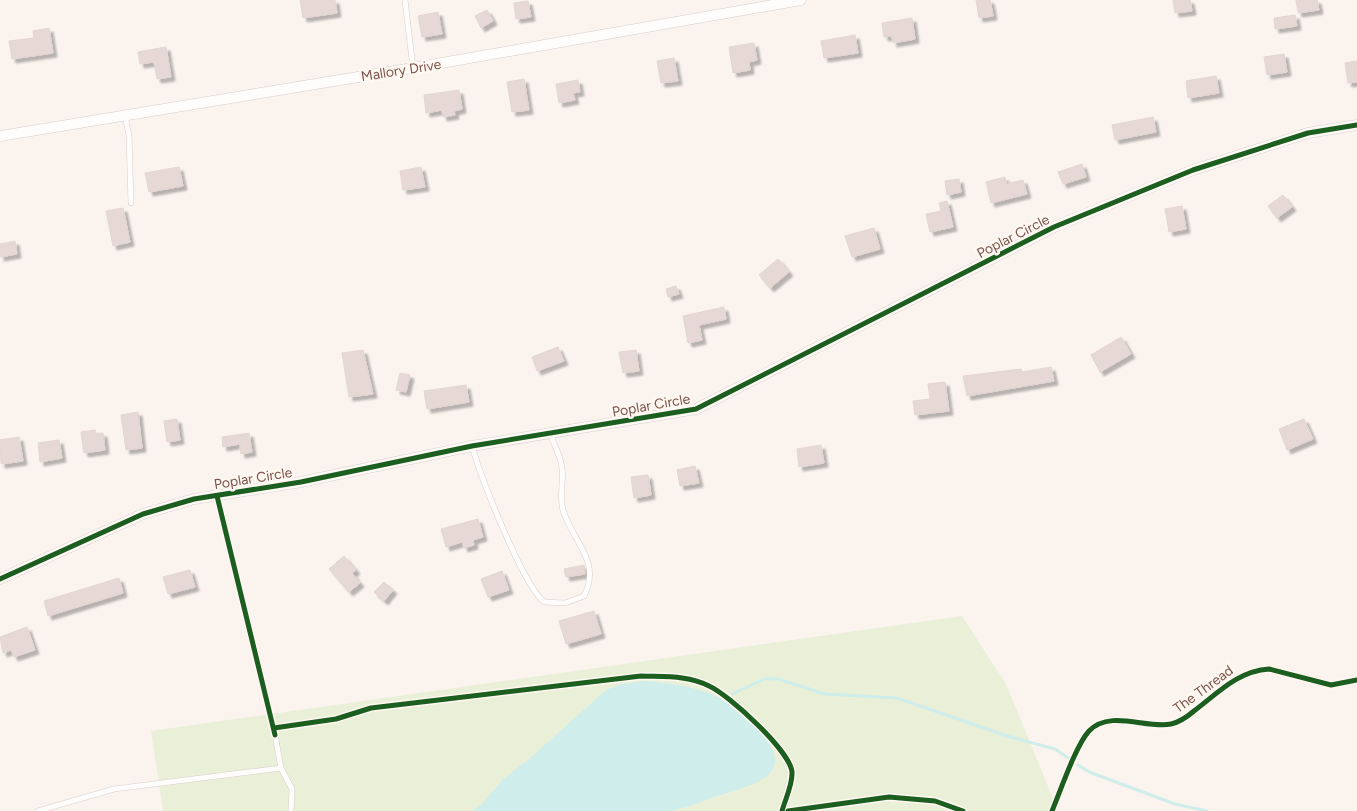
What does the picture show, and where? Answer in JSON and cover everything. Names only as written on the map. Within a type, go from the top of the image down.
[{"type":"street","name":"Mallory Drive","points":[[0,136],[413,68],[801,0]]},
{"type":"street","name":"Poplar Circle","points":[[0,579],[143,514],[194,499],[301,482],[472,446],[551,435],[696,409],[1054,227],[1193,170],[1308,134],[1357,125]]},
{"type":"lane","points":[[406,0],[413,68]]},
{"type":"lane","points":[[125,114],[129,136],[131,203]]},
{"type":"lane","points":[[472,446],[500,519],[533,589],[544,602],[565,603],[584,596],[591,583],[584,550],[564,512],[560,495],[562,468],[551,435]]},
{"type":"lane","points":[[276,735],[281,768],[292,789],[291,811]]},
{"type":"lane","points":[[38,811],[114,789],[281,768]]},
{"type":"green space","points":[[962,616],[1006,684],[1058,811],[163,811],[151,731]]},
{"type":"water","points":[[645,681],[690,687],[704,691],[742,713],[767,740],[774,754],[775,764],[770,773],[750,785],[669,811],[472,811],[482,804],[503,779],[528,760],[606,690],[621,684]]},
{"type":"building","points":[[300,0],[335,0],[337,13],[303,18]]},
{"type":"building","points":[[976,0],[990,0],[993,16],[979,18]]},
{"type":"building","points":[[1173,0],[1190,0],[1192,11],[1175,13]]},
{"type":"building","points":[[1296,0],[1317,0],[1319,10],[1298,13]]},
{"type":"building","points":[[528,1],[531,17],[516,19],[514,3]]},
{"type":"building","points":[[487,10],[493,21],[481,28],[475,16]]},
{"type":"building","points":[[438,12],[442,34],[422,37],[418,16]]},
{"type":"building","points":[[1295,15],[1297,26],[1275,29],[1274,18]]},
{"type":"building","points":[[912,18],[915,39],[893,43],[892,36],[884,37],[882,23]]},
{"type":"building","points":[[49,28],[53,53],[12,59],[9,41],[34,38],[33,31]]},
{"type":"building","points":[[855,35],[858,53],[824,58],[821,41]]},
{"type":"building","points":[[754,43],[757,60],[749,62],[750,70],[733,73],[729,47]]},
{"type":"building","points":[[166,47],[171,77],[157,79],[154,62],[140,64],[138,52]]},
{"type":"building","points":[[1284,54],[1287,72],[1267,75],[1264,57]]},
{"type":"building","points":[[674,58],[678,81],[661,83],[657,61]]},
{"type":"building","points":[[1357,61],[1357,82],[1348,83],[1345,63]]},
{"type":"building","points":[[1216,76],[1219,93],[1188,98],[1186,81]]},
{"type":"building","points":[[524,79],[529,110],[512,112],[507,82]]},
{"type":"building","points":[[578,80],[580,92],[573,93],[575,100],[559,103],[556,84]]},
{"type":"building","points":[[459,90],[462,109],[454,111],[455,115],[443,117],[442,110],[426,113],[424,95]]},
{"type":"building","points":[[1153,117],[1156,132],[1115,140],[1112,125]]},
{"type":"building","points":[[1082,164],[1086,177],[1063,184],[1058,172]]},
{"type":"building","points":[[179,167],[183,186],[149,192],[145,173]]},
{"type":"building","points":[[421,167],[425,187],[403,190],[400,171]]},
{"type":"building","points":[[1005,177],[1006,184],[1023,180],[1027,194],[991,203],[986,182]]},
{"type":"building","points":[[959,179],[961,192],[947,195],[945,181]]},
{"type":"building","points":[[1283,195],[1292,207],[1277,218],[1268,206]]},
{"type":"building","points":[[947,201],[953,227],[930,232],[926,214],[941,211],[939,203]]},
{"type":"building","points":[[1182,206],[1186,229],[1169,232],[1165,209]]},
{"type":"building","points":[[123,208],[130,242],[113,246],[106,211]]},
{"type":"building","points":[[874,228],[880,249],[852,257],[845,236]]},
{"type":"building","points":[[15,241],[17,254],[0,257],[0,244]]},
{"type":"building","points":[[778,259],[789,272],[770,288],[759,275]]},
{"type":"building","points":[[676,286],[679,294],[668,297],[666,289]]},
{"type":"building","points":[[724,307],[726,319],[699,325],[702,340],[688,343],[683,316]]},
{"type":"building","points":[[1121,337],[1131,354],[1100,372],[1091,355]]},
{"type":"building","points":[[558,347],[564,361],[537,371],[532,357]]},
{"type":"building","points":[[363,350],[373,394],[349,397],[342,353]]},
{"type":"building","points":[[636,350],[639,371],[623,373],[619,352]]},
{"type":"building","points":[[1051,367],[1054,381],[967,396],[963,376],[1021,369],[1022,372]]},
{"type":"building","points":[[400,373],[410,375],[406,392],[396,390]]},
{"type":"building","points":[[945,382],[949,411],[915,415],[913,401],[930,399],[928,384]]},
{"type":"building","points":[[466,385],[469,402],[427,409],[424,391]]},
{"type":"building","points":[[138,412],[142,448],[126,450],[121,415]]},
{"type":"building","points":[[177,419],[180,440],[167,442],[164,421]]},
{"type":"building","points":[[1304,419],[1313,439],[1287,450],[1279,429]]},
{"type":"building","points":[[95,430],[96,434],[103,433],[105,450],[84,453],[81,432]]},
{"type":"building","points":[[249,433],[252,452],[241,454],[240,444],[223,447],[222,437]]},
{"type":"building","points":[[19,437],[23,461],[1,464],[0,440]]},
{"type":"building","points":[[59,440],[62,458],[40,462],[38,443]]},
{"type":"building","points":[[821,445],[824,463],[799,467],[797,449]]},
{"type":"building","points":[[695,466],[699,483],[680,486],[677,470]]},
{"type":"building","points":[[648,475],[651,495],[634,498],[631,477]]},
{"type":"building","points":[[478,519],[483,537],[473,540],[474,545],[464,548],[462,542],[446,547],[441,529]]},
{"type":"building","points":[[344,556],[356,570],[352,573],[360,583],[349,592],[329,569]]},
{"type":"building","points":[[584,565],[585,574],[566,577],[564,569]]},
{"type":"building","points":[[190,570],[195,587],[168,594],[163,577]]},
{"type":"building","points":[[502,571],[509,590],[488,597],[481,579]]},
{"type":"building","points":[[119,578],[123,593],[48,616],[44,601]]},
{"type":"building","points":[[384,582],[393,590],[384,601],[374,592]]},
{"type":"building","points":[[594,611],[601,634],[566,644],[559,621]]},
{"type":"building","points":[[27,627],[35,650],[14,657],[11,650],[3,653],[0,637]]},
{"type":"waterway","points":[[732,694],[764,679],[778,679],[825,694],[897,698],[1007,736],[1055,749],[1068,758]]},
{"type":"waterway","points":[[1078,765],[1089,772],[1175,804],[1207,811]]},
{"type":"cycle path","points":[[0,579],[143,514],[194,499],[301,482],[472,446],[696,409],[1054,227],[1193,170],[1308,133],[1357,125]]},
{"type":"cycle path","points":[[217,496],[275,735]]},
{"type":"cycle path","name":"The Thread","points":[[1052,811],[1084,738],[1089,731],[1107,721],[1118,720],[1161,725],[1171,724],[1186,717],[1238,678],[1269,669],[1331,685],[1357,680]]},
{"type":"cycle path","points":[[274,728],[336,719],[371,708],[641,676],[684,678],[701,682],[730,700],[772,739],[783,753],[790,765],[792,779],[782,811]]},
{"type":"cycle path","points":[[788,811],[889,797],[935,801],[963,811]]}]
